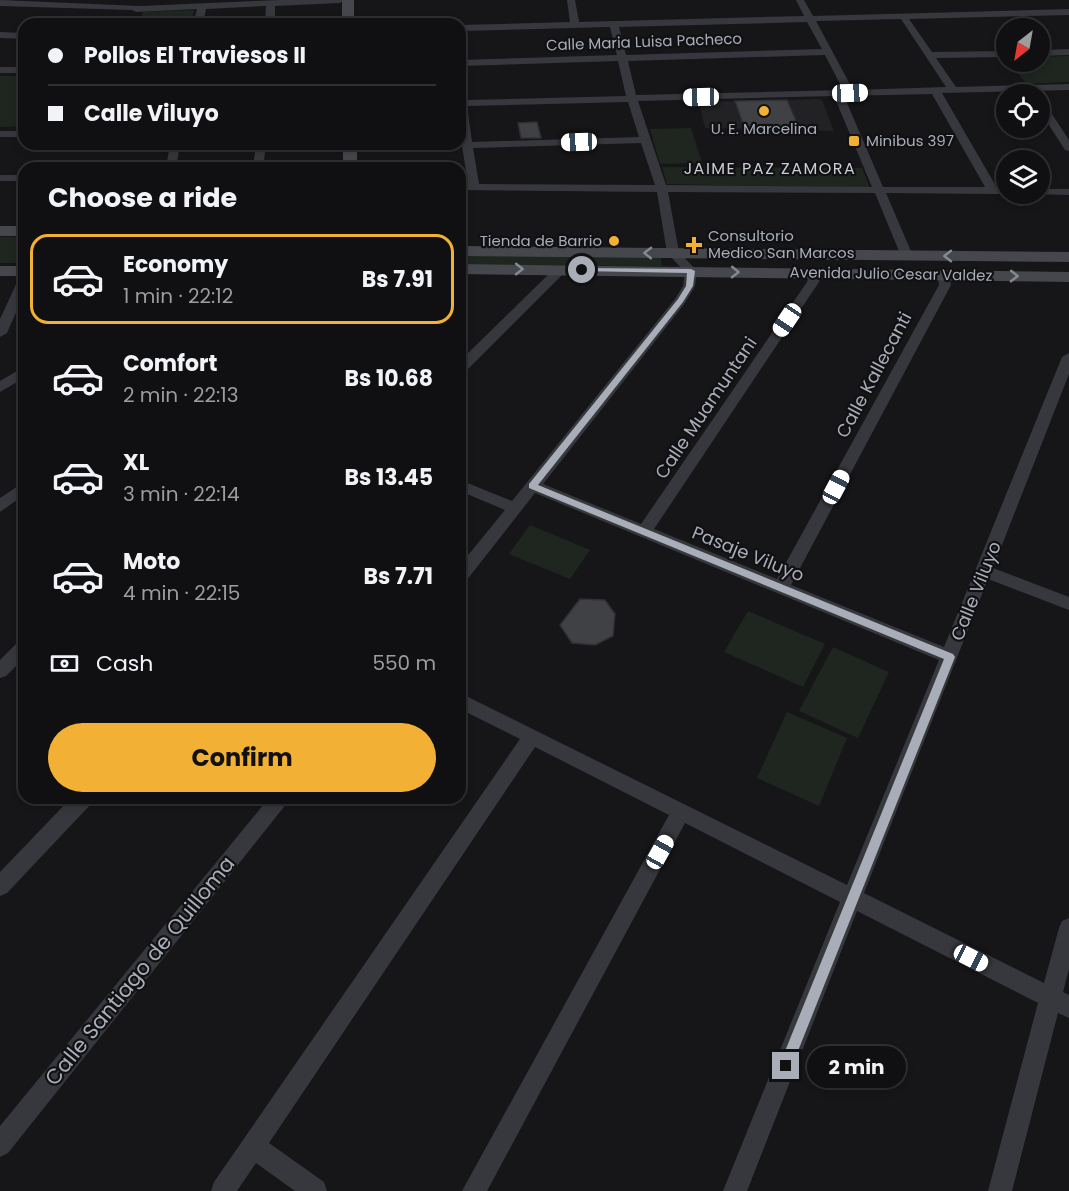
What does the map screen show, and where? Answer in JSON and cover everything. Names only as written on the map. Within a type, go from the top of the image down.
[{"type":"main road","points":[[348,0],[348,18]]},
{"type":"main road","points":[[0,231],[18,231]]},
{"type":"main road","name":"Avenida Julio Cesar Valdez","points":[[466,251],[1069,257]]},
{"type":"main road","name":"Avenida Julio Cesar Valdez","points":[[466,269],[1069,277]]},
{"type":"main road","points":[[0,270],[18,271]]},
{"type":"street","points":[[0,3],[65,3],[136,8],[340,0]]},
{"type":"street","points":[[570,0],[575,25]]},
{"type":"street","points":[[800,0],[828,52],[880,192],[907,256]]},
{"type":"street","points":[[270,18],[271,4]]},
{"type":"street","points":[[199,18],[202,6]]},
{"type":"street","points":[[466,28],[1069,12]]},
{"type":"street","points":[[903,16],[953,90]]},
{"type":"street","points":[[466,570],[681,300],[689,286],[691,271],[673,253],[662,189],[632,99],[614,24]]},
{"type":"street","points":[[0,35],[18,36]]},
{"type":"street","name":"Calle Maria Luisa Pacheco","points":[[466,63],[828,52]]},
{"type":"street","points":[[1050,53],[1069,52]]},
{"type":"street","points":[[930,55],[996,54]]},
{"type":"street","points":[[0,70],[18,70]]},
{"type":"street","points":[[1050,89],[1069,87]]},
{"type":"street","points":[[466,187],[880,192],[993,191],[935,90]]},
{"type":"street","points":[[466,100],[632,99],[935,90],[996,91]]},
{"type":"street","points":[[1050,119],[1069,148]]},
{"type":"street","points":[[466,132],[474,187]]},
{"type":"street","points":[[0,134],[18,134]]},
{"type":"street","points":[[468,145],[646,140]]},
{"type":"street","points":[[0,178],[18,178]]},
{"type":"street","points":[[1050,192],[1069,192]]},
{"type":"street","points":[[466,363],[560,270]]},
{"type":"street","name":"Calle Muamuntani","points":[[644,532],[813,282],[814,273]]},
{"type":"street","name":"Calle Kallecanti","points":[[782,588],[945,285],[944,276]]},
{"type":"street","points":[[0,333],[18,293]]},
{"type":"street","name":"Calle Viluyo","points":[[735,1191],[1069,357]]},
{"type":"street","points":[[0,388],[18,375]]},
{"type":"street","name":"Pasaje Viluyo","points":[[533,486],[950,657]]},
{"type":"street","points":[[466,488],[516,509]]},
{"type":"street","points":[[0,506],[18,492]]},
{"type":"street","points":[[984,571],[1069,604]]},
{"type":"street","points":[[0,671],[18,653]]},
{"type":"street","points":[[466,703],[1059,1003]]},
{"type":"street","points":[[223,1191],[532,736]]},
{"type":"street","points":[[0,886],[78,804]]},
{"type":"street","name":"Calle Santiago de Quilloma","points":[[0,1145],[275,804]]},
{"type":"street","points":[[474,1191],[681,812]]},
{"type":"street","points":[[1000,1191],[1059,1003],[1069,928]]},
{"type":"street","points":[[254,1147],[315,1191]]},
{"type":"shaded area","points":[[194,10],[192,18],[142,18],[143,12]]},
{"type":"shaded area","points":[[1069,56],[1069,82],[1027,84],[1017,72],[1050,72],[1050,57]]},
{"type":"shaded area","points":[[0,76],[18,76],[18,126],[0,127]]},
{"type":"shaded area","name":"U. E. Marcelina","points":[[822,100],[834,131],[705,128],[699,102]]},
{"type":"shaded area","points":[[691,128],[702,163],[660,164],[650,129]]},
{"type":"shaded area","points":[[662,167],[862,168],[870,188],[667,184]]},
{"type":"shaded area","points":[[0,237],[18,237],[18,263],[0,263]]},
{"type":"shaded area","points":[[466,255],[661,257],[662,266],[466,265]]},
{"type":"shaded area","points":[[530,525],[590,550],[570,579],[509,554]]},
{"type":"shaded area","points":[[748,611],[825,644],[803,687],[724,652]]},
{"type":"shaded area","points":[[833,647],[889,672],[858,738],[799,711]]},
{"type":"shaded area","points":[[787,712],[847,738],[819,806],[757,778]]},
{"type":"building","points":[[787,100],[800,130],[745,129],[735,101]]},
{"type":"building","points":[[537,122],[541,138],[521,138],[518,123]]},
{"type":"building","points":[[580,599],[605,600],[615,614],[613,636],[595,645],[572,643],[560,625]]},
{"type":"place","name":"U. E. Marcelina","points":[[764,111]]},
{"type":"place","name":"Minibus 397","points":[[854,141]]},
{"type":"place","name":"Tienda de Barrio","points":[[614,241]]},
{"type":"place","name":"Consultorio Medico San Marcos","points":[[694,245]]},
{"type":"district","name":"JAIME PAZ ZAMORA","points":[[770,168]]},
{"type":"route","points":[[582,270],[691,271],[689,286],[681,300],[533,486],[950,657],[786,1066]]}]
